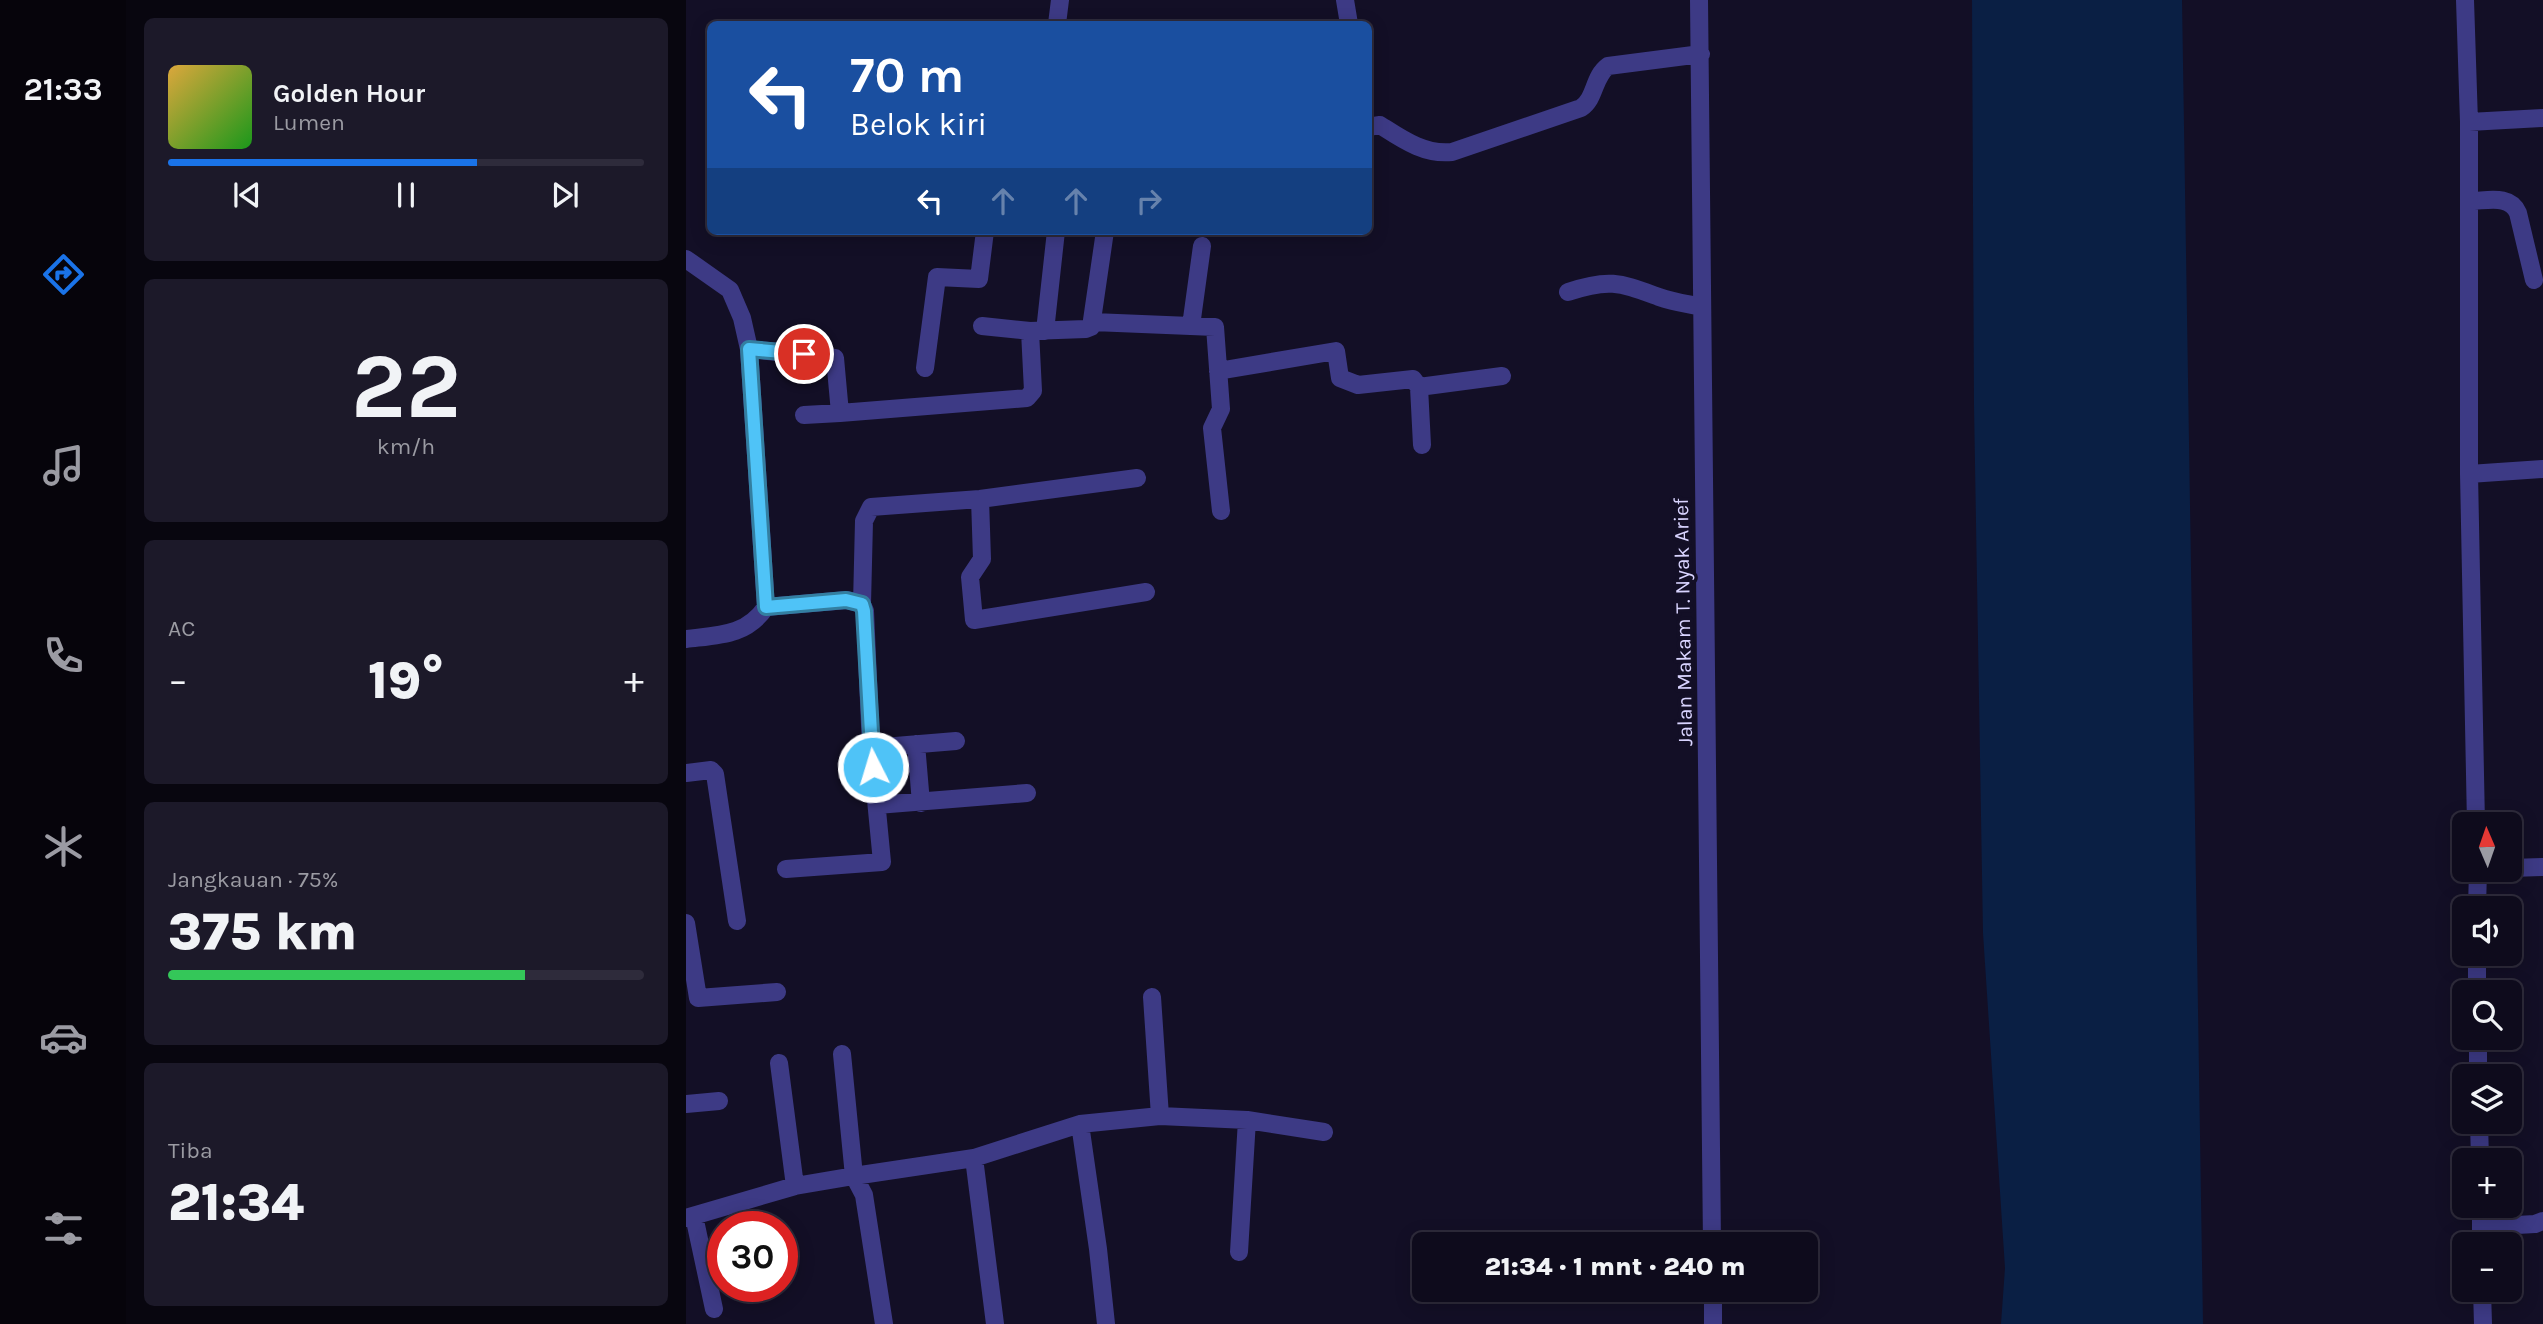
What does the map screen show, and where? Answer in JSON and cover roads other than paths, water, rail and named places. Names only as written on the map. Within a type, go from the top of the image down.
[{"type":"street","points":[[1057,21],[1060,0]]},
{"type":"street","points":[[1345,0],[1348,21]]},
{"type":"street","name":"Jalan Makam T. Nyak Arief","points":[[1699,0],[1702,54],[1702,307],[1712,1232]]},
{"type":"street","points":[[2465,0],[2479,201],[2469,474],[2476,812]]},
{"type":"street","points":[[1372,126],[1380,125],[1423,149],[1452,152],[1581,108],[1591,98],[1599,75],[1608,66],[1702,54]]},
{"type":"street","points":[[2474,122],[2543,118]]},
{"type":"street","points":[[2479,201],[2507,200],[2512,204],[2518,213],[2534,281]]},
{"type":"street","points":[[925,368],[937,277],[979,279],[984,235]]},
{"type":"street","points":[[804,415],[1027,398],[1032,391],[1038,331],[1055,235]]},
{"type":"street","points":[[982,326],[1038,331],[1086,330],[1091,327],[1104,235]]},
{"type":"street","points":[[1191,326],[1202,246]]},
{"type":"street","points":[[686,259],[730,290],[742,318],[749,349],[766,607],[757,620],[745,629],[686,639]]},
{"type":"street","points":[[1569,292],[1593,284],[1613,282],[1631,285],[1661,298],[1702,307]]},
{"type":"street","points":[[1093,322],[1215,327],[1221,409],[1212,428],[1221,511]]},
{"type":"street","points":[[749,349],[835,358],[840,413]]},
{"type":"street","points":[[1218,371],[1336,351],[1340,379],[1358,386],[1413,379],[1419,387],[1422,445]]},
{"type":"street","points":[[1419,387],[1502,376]]},
{"type":"street","points":[[2469,474],[2543,469]]},
{"type":"street","points":[[786,869],[882,862],[871,748],[862,604],[864,522],[871,506],[980,499],[1137,478]]},
{"type":"street","points":[[980,499],[982,559],[970,577],[974,620],[1146,592]]},
{"type":"street","points":[[766,607],[846,600],[862,604]]},
{"type":"street","points":[[871,748],[956,741]]},
{"type":"street","points":[[916,744],[921,803]]},
{"type":"street","points":[[686,773],[711,770],[715,774],[737,921]]},
{"type":"street","points":[[877,805],[1027,793]]},
{"type":"street","points":[[2522,868],[2543,867]]},
{"type":"street","points":[[686,923],[698,998],[777,992]]},
{"type":"street","points":[[1152,997],[1160,1115]]},
{"type":"street","points":[[842,1054],[854,1176],[864,1195],[884,1324]]},
{"type":"street","points":[[779,1063],[795,1186]]},
{"type":"street","points":[[686,1104],[719,1101]]},
{"type":"street","points":[[714,1309],[690,1217],[795,1186],[974,1158],[1080,1124],[1160,1115],[1247,1119],[1324,1132]]},
{"type":"street","points":[[1239,1252],[1247,1119]]},
{"type":"street","points":[[1080,1124],[1106,1324]]},
{"type":"street","points":[[974,1158],[995,1324]]},
{"type":"street","points":[[2486,1232],[2539,1223]]},
{"type":"street","points":[[1713,1302],[1713,1324]]},
{"type":"street","points":[[2482,1302],[2483,1324]]},
{"type":"water","points":[[1972,0],[2182,0],[2203,1324],[2001,1324],[2005,1268],[1983,933],[1974,405]]}]
